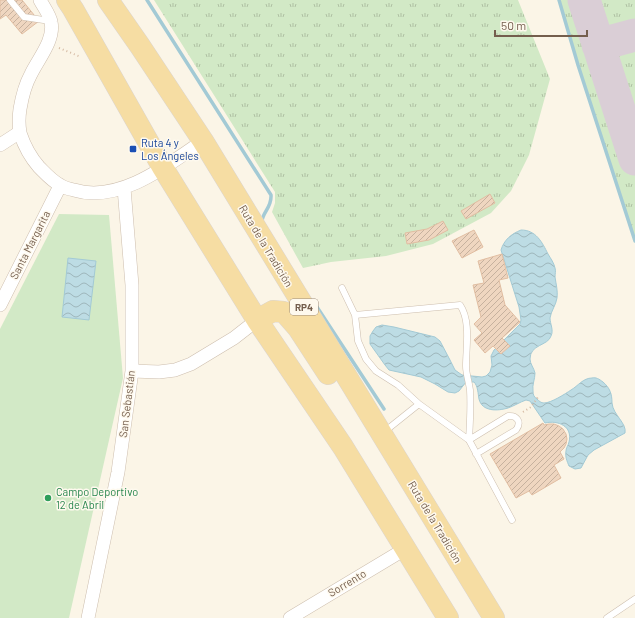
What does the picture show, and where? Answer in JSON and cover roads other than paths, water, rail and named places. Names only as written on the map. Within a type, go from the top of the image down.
[{"type":"main road","points":[[67,0],[158,171],[343,447],[448,618]]},
{"type":"main road","name":"Ruta de la Tradición","points":[[108,0],[202,141],[494,618]]},
{"type":"main road","points":[[257,320],[273,311],[284,312],[298,328],[366,431],[382,434]]},
{"type":"street","points":[[40,0],[51,21],[51,30],[46,48],[31,74],[23,92],[20,110],[20,132],[35,162],[45,173],[60,186],[81,192],[102,193],[124,188],[158,171],[202,141]]},
{"type":"street","points":[[0,146],[20,132]]},
{"type":"street","name":"Santa Margarita","points":[[0,305],[60,186]]},
{"type":"street","name":"San Sebastián","points":[[88,618],[118,472],[132,371],[132,285],[124,188]]},
{"type":"street","points":[[132,371],[159,372],[175,370],[191,364],[234,338],[257,320]]},
{"type":"street","name":"Sorrento","points":[[290,618],[405,549]]},
{"type":"lane","points":[[10,0],[24,17],[51,21]]},
{"type":"lane","points":[[342,288],[355,315],[358,341],[366,359],[376,371],[398,385],[418,404],[469,440],[512,520]]},
{"type":"lane","points":[[355,315],[460,305],[464,310],[466,324],[466,367],[470,390],[471,415],[469,440]]},
{"type":"lane","points":[[382,434],[418,404]]},
{"type":"lane","points":[[469,440],[508,416],[513,416],[518,420],[519,425],[516,430],[476,454]]},
{"type":"lane","points":[[607,618],[635,599]]},
{"type":"water","points":[[521,230],[535,234],[543,245],[555,266],[557,290],[556,301],[550,318],[552,334],[546,342],[533,350],[531,354],[530,361],[535,373],[533,386],[534,396],[541,402],[547,403],[562,396],[586,379],[598,378],[609,389],[613,407],[625,429],[625,433],[594,450],[588,455],[581,468],[575,469],[569,466],[567,461],[566,450],[570,436],[567,428],[555,422],[545,423],[530,401],[526,400],[504,409],[491,410],[483,406],[481,403],[474,382],[466,382],[459,391],[455,393],[448,392],[421,377],[389,370],[370,344],[370,336],[373,331],[376,327],[382,325],[435,337],[440,341],[455,370],[462,375],[486,376],[490,372],[492,365],[491,356],[494,350],[520,324],[521,320],[519,307],[501,250],[508,238]]},
{"type":"water","points":[[68,258],[96,261],[89,320],[62,317]]},
{"type":"waterway","points":[[147,0],[271,195],[269,207],[262,219],[262,222]]},
{"type":"waterway","points":[[559,0],[578,65],[635,241]]},
{"type":"waterway","points":[[315,304],[384,409]]},
{"type":"place","name":"Ruta 4 y Los Ángeles","points":[[133,149]]},
{"type":"place","name":"Campo Deportivo 12 de Abril","points":[[48,498]]}]
